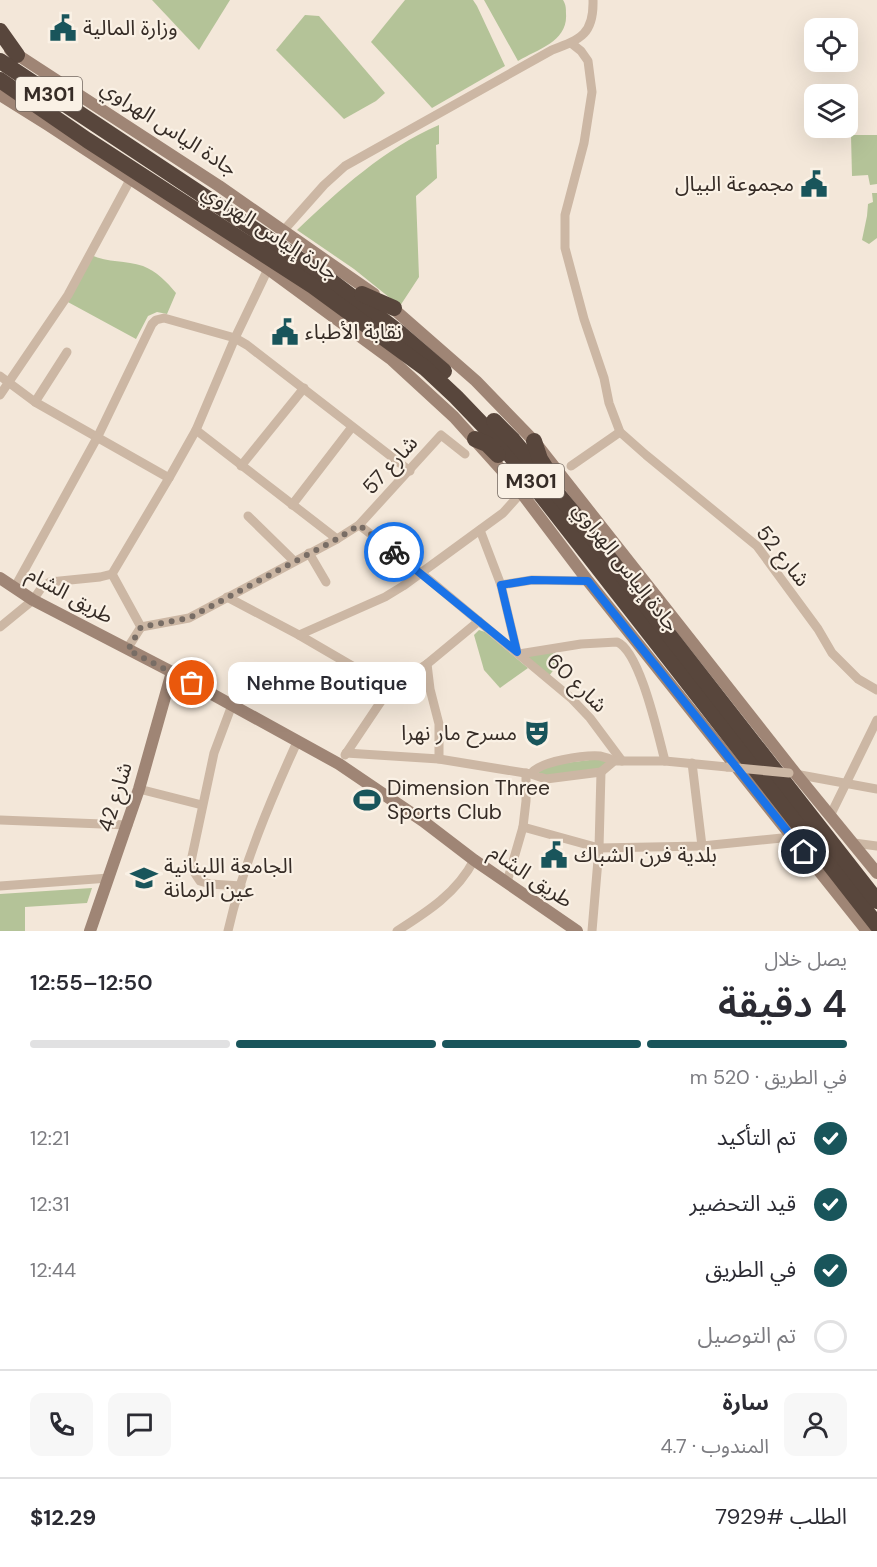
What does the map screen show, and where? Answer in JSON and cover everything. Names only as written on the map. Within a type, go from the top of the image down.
[{"type":"highway","name":"جادة الياس الهراوي","points":[[3,47],[93,134]]},
{"type":"highway","name":"M301","points":[[0,80],[93,134]]},
{"type":"highway","name":"جادة إلياس الهراوي","points":[[93,134],[401,334],[458,383],[513,440],[580,521],[877,901]]},
{"type":"highway","name":"جادة إلياس الهراوي","points":[[318,280],[425,368],[456,396],[503,446],[877,925]]},
{"type":"highway","points":[[369,342],[364,334],[321,296],[318,280],[340,281],[373,300],[394,308]]},
{"type":"highway","points":[[474,439],[492,448],[539,502],[556,514]]},
{"type":"highway","points":[[534,441],[540,459],[568,498],[580,521]]},
{"type":"street","points":[[284,230],[324,185],[345,166],[552,50],[583,37],[592,18],[594,0]]},
{"type":"street","points":[[571,43],[585,55],[588,61],[592,92],[584,143],[565,215],[565,248],[584,319],[604,378],[609,403],[620,432],[571,466]]},
{"type":"street","name":"جادة الياس الهراوي","points":[[3,47],[284,230]]},
{"type":"street","points":[[0,95],[48,124],[268,269],[369,342]]},
{"type":"street","points":[[0,395],[68,295],[130,180]]},
{"type":"street","name":"جادة إلياس الهراوي","points":[[284,230],[394,308],[476,381],[534,441],[793,774],[831,814],[877,873]]},
{"type":"street","points":[[112,574],[196,430],[235,338],[268,269]]},
{"type":"street","points":[[15,587],[98,436],[156,320],[164,318],[235,338],[259,353],[410,471]]},
{"type":"street","name":"جادة إلياس الهراوي","points":[[369,342],[454,417],[474,439],[867,931]]},
{"type":"street","points":[[35,402],[67,352]]},
{"type":"street","points":[[0,376],[35,402],[169,478]]},
{"type":"street","points":[[241,466],[304,388]]},
{"type":"street","points":[[292,505],[352,427]]},
{"type":"street","points":[[196,430],[337,539]]},
{"type":"street","name":"شارع 52","points":[[620,432],[757,546],[818,629],[832,653],[858,679],[877,690]]},
{"type":"street","name":"شارع 57","points":[[141,627],[189,618],[359,525],[441,435],[465,454]]},
{"type":"street","points":[[299,635],[385,597],[521,498]]},
{"type":"street","points":[[248,516],[294,561]]},
{"type":"street","name":"شارع 60","points":[[359,525],[421,573],[571,698],[590,718],[618,761]]},
{"type":"street","points":[[480,530],[501,585],[518,653],[581,644],[617,642],[623,644],[637,664],[665,761]]},
{"type":"street","points":[[309,553],[326,582]]},
{"type":"street","points":[[0,627],[33,600],[42,587],[50,582],[112,574]]},
{"type":"street","points":[[112,574],[141,627],[128,650]]},
{"type":"street","name":"طريق الشام","points":[[0,578],[33,600],[172,672],[339,764],[578,931]]},
{"type":"street","points":[[501,585],[532,580],[588,581]]},
{"type":"street","points":[[226,597],[299,635],[390,688]]},
{"type":"street","points":[[339,764],[390,688],[427,664],[479,621]]},
{"type":"street","points":[[427,664],[430,689],[439,724],[440,759]]},
{"type":"street","name":"شارع 42","points":[[90,931],[128,825],[172,672]]},
{"type":"street","points":[[232,705],[214,753],[190,861],[192,870],[200,881],[241,886]]},
{"type":"street","points":[[831,814],[874,737],[877,720]]},
{"type":"street","points":[[228,931],[241,886],[277,785],[298,740]]},
{"type":"street","points":[[346,753],[440,759],[528,773],[546,779],[601,772],[618,761]]},
{"type":"street","points":[[528,773],[557,761],[599,756],[618,761],[692,763],[793,774],[877,789]]},
{"type":"street","points":[[692,763],[702,846]]},
{"type":"street","points":[[592,931],[599,848],[601,772]]},
{"type":"street","points":[[507,882],[523,827],[528,773]]},
{"type":"street","points":[[139,789],[202,805]]},
{"type":"street","points":[[0,820],[128,825]]},
{"type":"street","points":[[523,827],[599,848],[702,846],[792,837]]},
{"type":"street","points":[[854,843],[877,846]]},
{"type":"street","points":[[397,931],[434,907],[468,871],[474,860]]},
{"type":"street","points":[[0,886],[109,878]]},
{"type":"green space","points":[[152,0],[230,0],[199,50]]},
{"type":"green space","points":[[405,0],[473,0],[505,66],[432,108],[371,42]]},
{"type":"green space","points":[[484,0],[563,0],[566,8],[565,23],[562,31],[551,43],[518,61]]},
{"type":"green space","points":[[305,15],[319,16],[385,93],[376,101],[344,119],[276,50]]},
{"type":"green space","points":[[439,125],[439,144],[436,145],[437,178],[416,196],[419,277],[400,306],[354,269],[297,230],[346,185],[381,158],[419,134]]},
{"type":"green space","points":[[858,135],[877,135],[877,184],[870,185],[868,175],[852,176],[851,138],[858,138]]},
{"type":"green space","points":[[872,193],[877,193],[877,238],[869,244],[862,240],[868,204],[873,202]]},
{"type":"green space","points":[[91,255],[137,264],[157,274],[176,293],[167,314],[157,312],[148,316],[136,339],[66,301]]},
{"type":"green space","points":[[479,630],[485,632],[528,668],[500,688],[484,670],[474,635]]},
{"type":"green space","points":[[553,648],[561,660],[549,676],[520,655]]},
{"type":"green space","points":[[606,758],[607,768],[546,779],[534,769],[540,766]]},
{"type":"green space","points":[[92,888],[87,903],[25,907],[25,931],[0,931],[0,894]]},
{"type":"way so far","points":[[192,683],[128,650],[141,627],[189,618],[359,525],[394,552]]},
{"type":"place","name":"وزارة المالية","points":[[63,28]]},
{"type":"place","name":"مجموعة البيال","points":[[814,184]]},
{"type":"place","name":"نقابة الأطباء","points":[[285,332]]},
{"type":"place","name":"Nehme Boutique","points":[[192,683]]},
{"type":"place","name":"مسرح مار نهرا","points":[[537,733]]},
{"type":"place","name":"Dimension Three Sports Club","points":[[367,800]]},
{"type":"place","name":"بلدية فرن الشباك","points":[[554,855]]},
{"type":"place","name":"الجامعة اللبنانية عين الرمانة","points":[[144,878]]},
{"type":"route","points":[[394,552],[517,652],[501,585],[532,580],[588,581],[804,852]]}]
